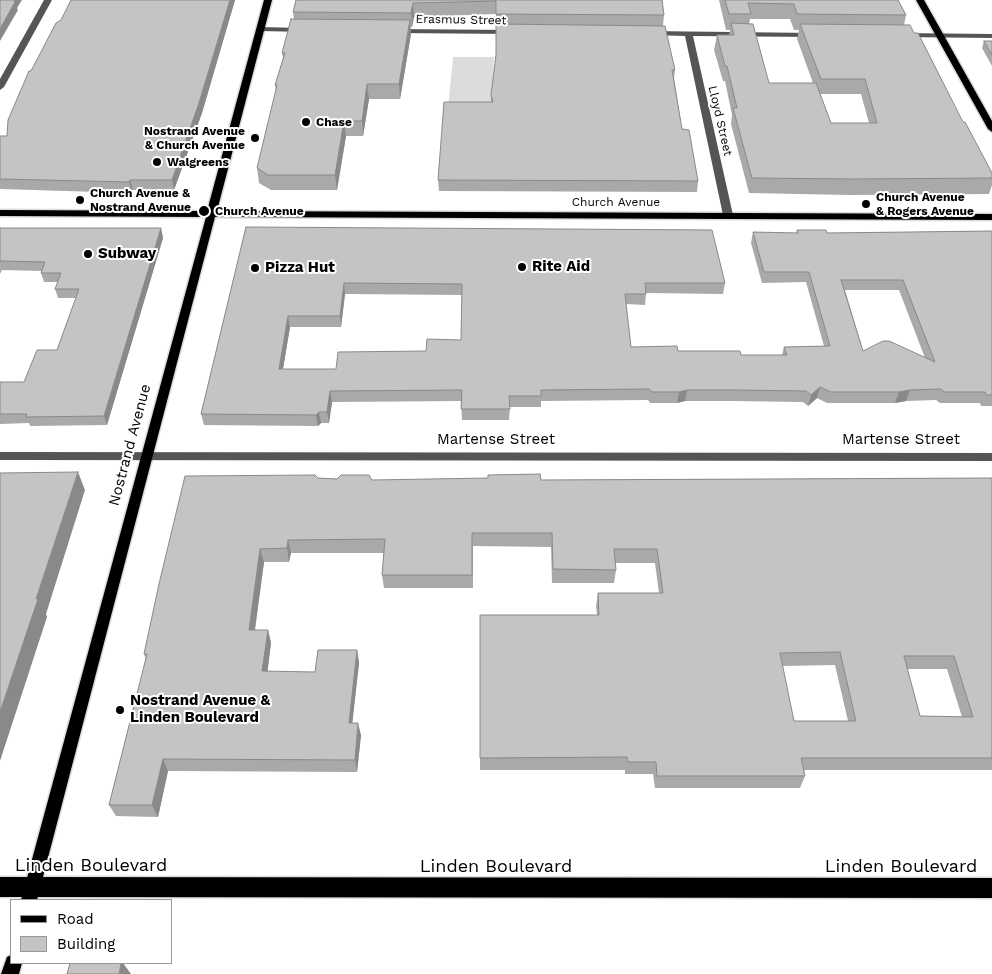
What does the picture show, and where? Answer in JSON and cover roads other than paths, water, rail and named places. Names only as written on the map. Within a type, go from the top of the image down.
[{"type":"highway","name":"Linden Boulevard","points":[[0,887],[31,894],[992,888]]},
{"type":"main road","name":"Nostrand Avenue","points":[[31,894],[268,0]]},
{"type":"main road","points":[[920,0],[992,129]]},
{"type":"main road","name":"Church Avenue","points":[[0,213],[992,217]]},
{"type":"street","points":[[0,87],[48,0]]},
{"type":"street","points":[[260,29],[316,30]]},
{"type":"street","name":"Erasmus Street","points":[[384,31],[522,32]]},
{"type":"street","points":[[639,33],[826,35]]},
{"type":"street","name":"Lloyd Street","points":[[688,33],[728,215]]},
{"type":"street","points":[[895,35],[992,36]]},
{"type":"street","name":"Martense Street","points":[[0,456],[992,457]]},
{"type":"place","name":"Chase","points":[[306,122]]},
{"type":"place","name":"Nostrand Avenue & Church Avenue","points":[[255,138]]},
{"type":"place","name":"Walgreens","points":[[157,162]]},
{"type":"place","name":"Church Avenue & Nostrand Avenue","points":[[80,200]]},
{"type":"place","name":"Church Avenue & Rogers Avenue","points":[[866,204]]},
{"type":"place","name":"Church Avenue","points":[[204,211]]},
{"type":"place","name":"Subway","points":[[88,254]]},
{"type":"place","name":"Rite Aid","points":[[522,267]]},
{"type":"place","name":"Pizza Hut","points":[[255,268]]},
{"type":"place","name":"Nostrand Avenue & Linden Boulevard","points":[[120,710]]}]
